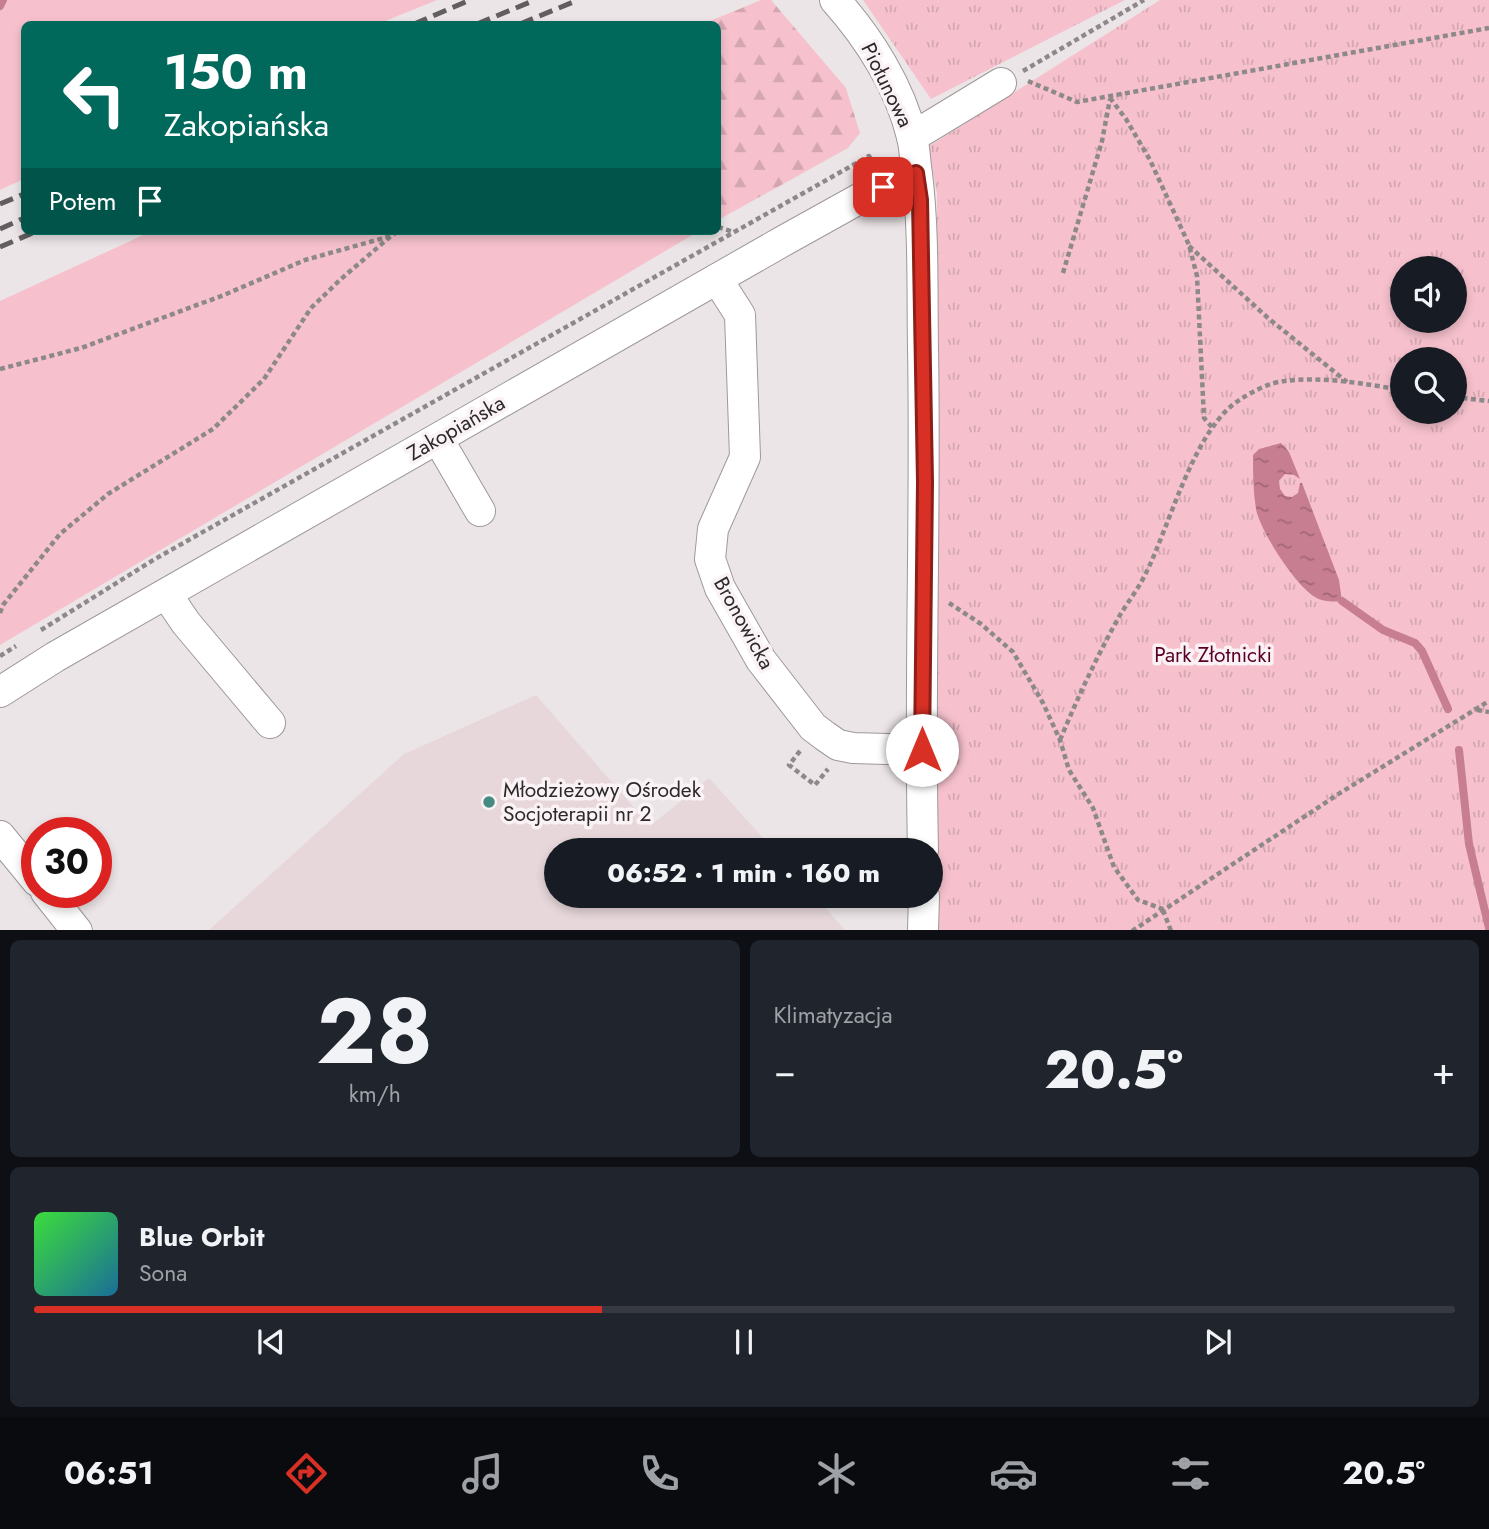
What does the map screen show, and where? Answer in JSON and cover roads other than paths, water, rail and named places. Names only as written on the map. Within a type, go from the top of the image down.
[{"type":"street","name":"Piołunowa","points":[[835,0],[880,62],[912,137],[920,200],[925,482],[923,838]]},
{"type":"street","points":[[912,137],[1011,77]]},
{"type":"street","name":"Zakopiańska","points":[[0,692],[55,657],[717,279],[884,185],[916,173]]},
{"type":"street","name":"Bronowicka","points":[[717,279],[740,315],[745,457],[713,530],[710,559],[720,588],[761,660],[813,727],[824,736],[838,745],[853,748],[922,750]]},
{"type":"street","points":[[438,439],[480,511]]},
{"type":"street","points":[[167,595],[186,623],[270,723]]},
{"type":"street","points":[[0,836],[21,862]]},
{"type":"street","points":[[59,908],[77,930]]},
{"type":"street","points":[[923,908],[923,930]]},
{"type":"water","points":[[1281,443],[1289,452],[1300,479],[1285,474],[1279,481],[1280,489],[1285,496],[1292,497],[1298,493],[1302,483],[1339,580],[1342,601],[1321,600],[1307,591],[1280,557],[1259,519],[1254,495],[1253,455],[1259,449]]},
{"type":"waterway","points":[[0,6],[3,0]]},
{"type":"waterway","points":[[1342,601],[1383,630],[1415,643],[1422,651],[1448,709]]},
{"type":"waterway","points":[[1459,750],[1469,844],[1489,928]]},
{"type":"railway","points":[[421,21],[470,0]]},
{"type":"railway","points":[[484,21],[535,0]]},
{"type":"railway","points":[[527,21],[578,0]]},
{"type":"railway","points":[[0,204],[21,195]]},
{"type":"railway","points":[[0,229],[21,219]]},
{"type":"railway","points":[[0,247],[28,235]]},
{"type":"place","name":"Młodzieżowy Ośrodek Socjoterapii nr 2","points":[[489,802]]},
{"type":"park label","name":"Park Złotnicki","points":[[1213,655]]}]
